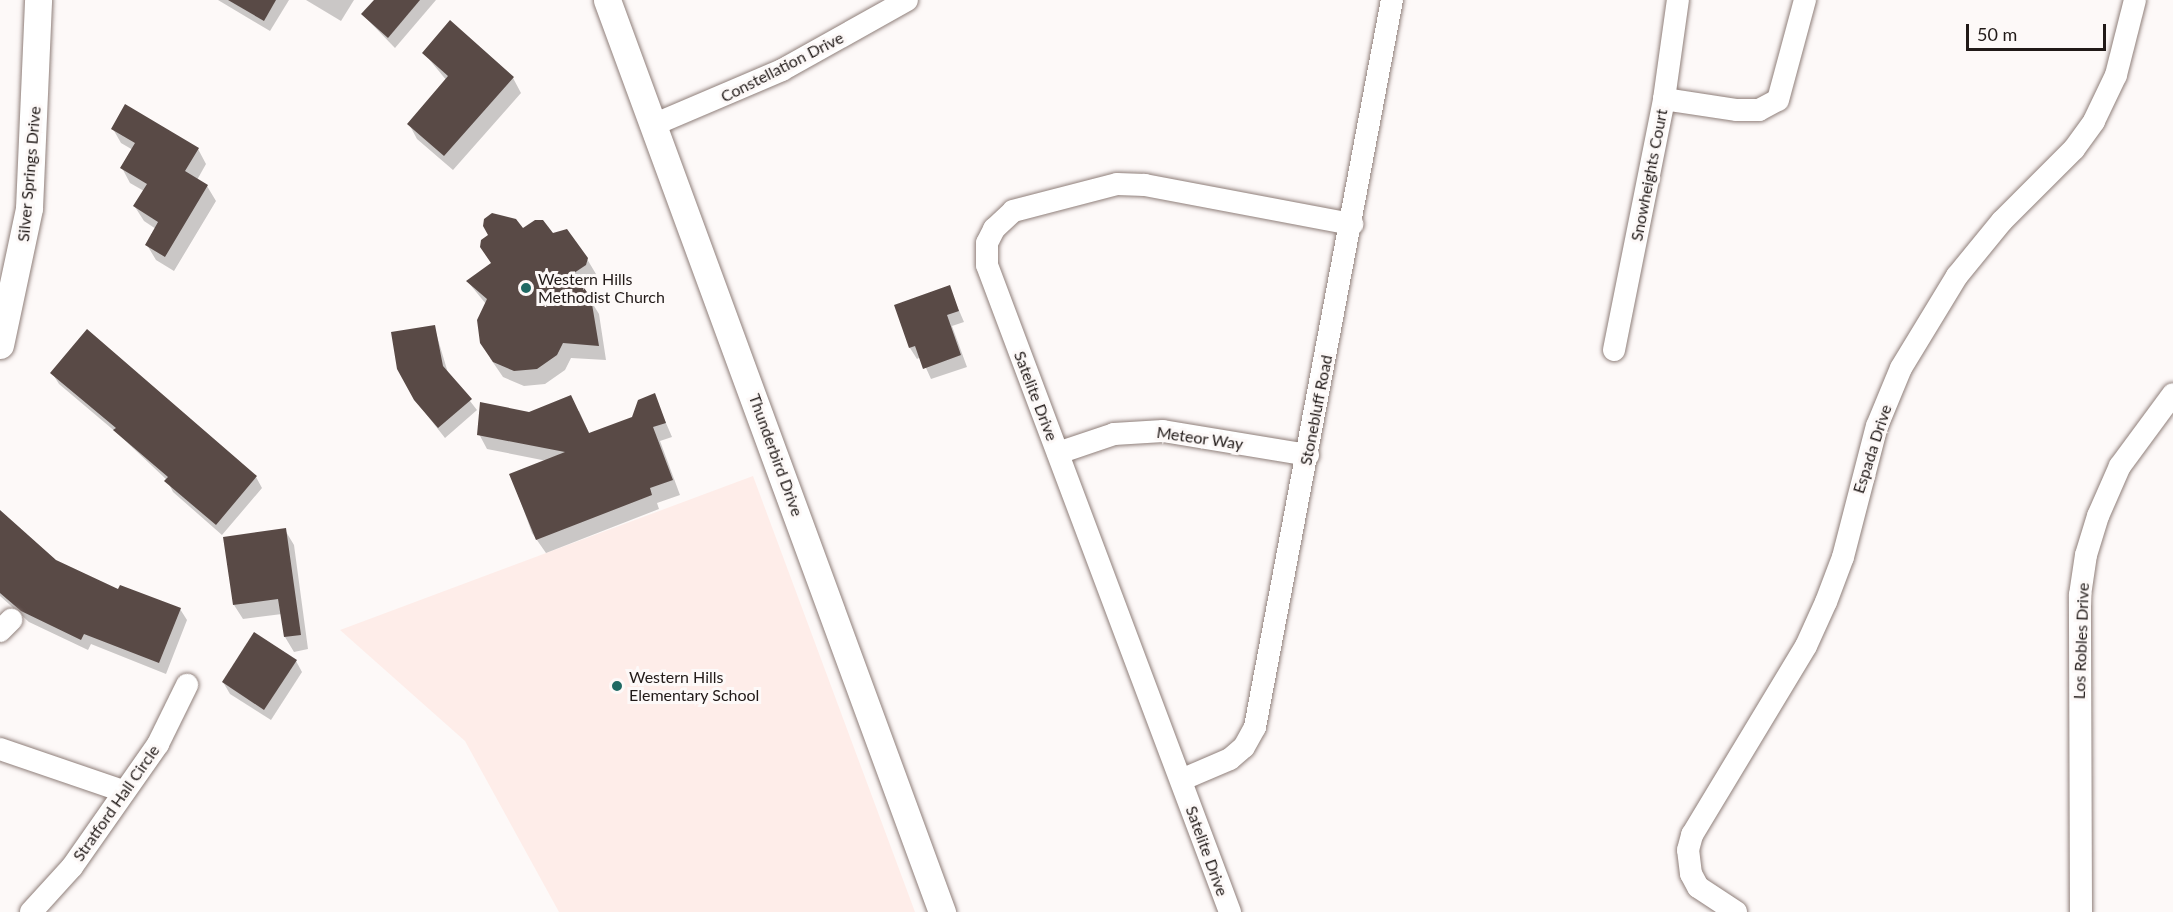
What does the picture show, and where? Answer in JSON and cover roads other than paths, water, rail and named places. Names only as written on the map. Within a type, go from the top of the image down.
[{"type":"street","name":"Silver Springs Drive","points":[[0,345],[29,208],[38,0]]},
{"type":"street","name":"Thunderbird Drive","points":[[607,0],[942,912]]},
{"type":"street","name":"Constellation Drive","points":[[653,125],[782,70],[907,0]]},
{"type":"street","name":"Stonebluff Road","points":[[1181,780],[1230,759],[1244,747],[1255,727],[1352,224],[1392,0]]},
{"type":"street","name":"Snowheights Court","points":[[1614,350],[1664,99],[1678,0]]},
{"type":"street","points":[[1664,99],[1737,110],[1760,110],[1778,100],[1805,0]]},
{"type":"street","name":"Espada Drive","points":[[1736,912],[1698,886],[1691,874],[1688,850],[1692,835],[1806,646],[1826,602],[1843,557],[1877,426],[1907,358],[1957,276],[2002,221],[2074,149],[2094,121],[2116,75],[2135,0]]},
{"type":"street","name":"Satelite Drive","points":[[1230,912],[987,265],[987,243],[1004,217],[1084,190],[1117,184],[1145,185],[1352,224]]},
{"type":"street","name":"Los Robles Drive","points":[[2080,912],[2080,595],[2086,555],[2098,516],[2120,466],[2173,394]]},
{"type":"street","name":"Meteor Way","points":[[1058,453],[1114,434],[1163,431],[1308,455]]},
{"type":"street","name":"Stratford Hall Circle","points":[[31,912],[72,867],[158,744],[187,685]]},
{"type":"street","points":[[0,749],[123,791]]},
{"type":"place","name":"Western Hills Methodist Church","points":[[526,288]]},
{"type":"place","name":"Western Hills Elementary School","points":[[617,686]]}]
